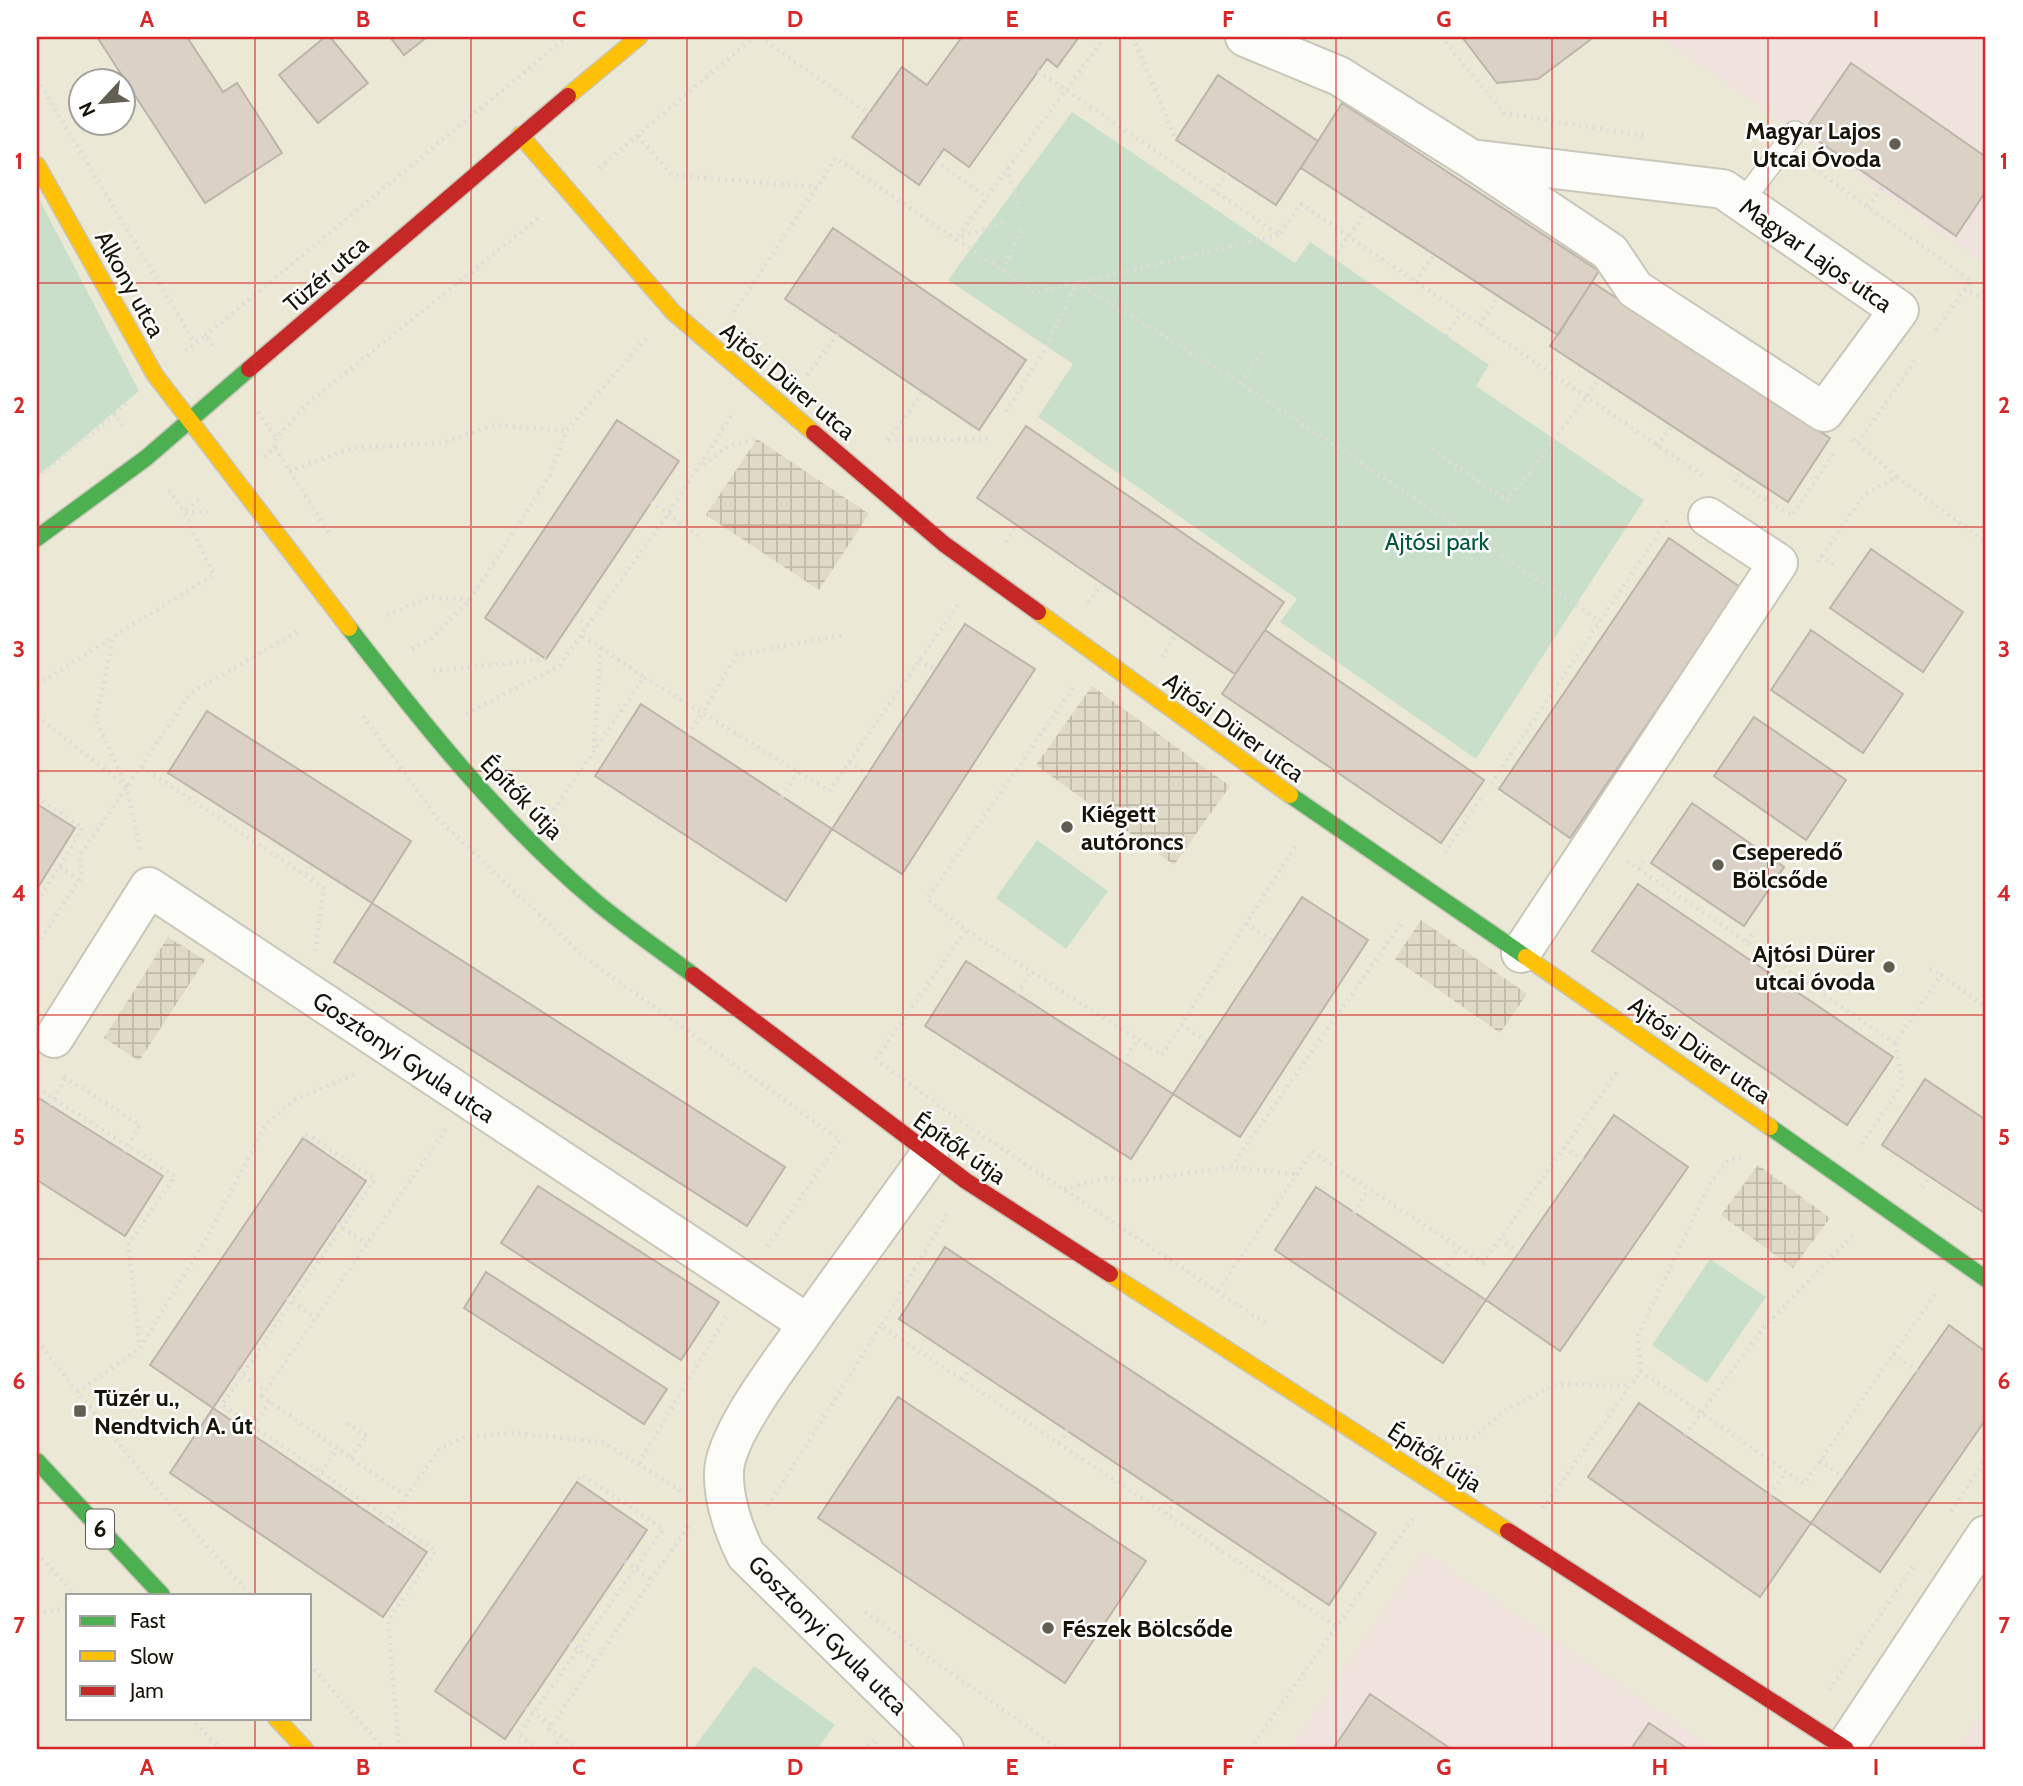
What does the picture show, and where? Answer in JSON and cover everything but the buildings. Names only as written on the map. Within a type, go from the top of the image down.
[{"type":"street","name":"Tüzér utca","points":[[37,538],[146,458],[520,135],[639,37]]},
{"type":"street","name":"Magyar Lajos utca","points":[[1245,37],[1339,76],[1471,159],[1610,252],[1635,289],[1831,429],[1899,310],[1723,188],[1471,159]]},
{"type":"street","name":"Ajtósi Dürer utca","points":[[520,135],[673,312],[944,544],[1270,782],[1521,953],[1986,1279]]},
{"type":"street","name":"Alkony utca","points":[[37,165],[155,375],[189,422]]},
{"type":"street","name":"Építők útja","points":[[189,422],[441,747],[514,825],[595,901],[929,1156],[1845,1749]]},
{"type":"street","points":[[1521,953],[1778,563],[1699,505]]},
{"type":"street","points":[[55,1055],[149,887]]},
{"type":"street","name":"Gosztonyi Gyula utca","points":[[149,887],[808,1324]]},
{"type":"street","name":"Gosztonyi Gyula utca","points":[[929,1156],[808,1324],[746,1416],[726,1460],[724,1474],[736,1535],[746,1555],[944,1749]]},
{"type":"street","name":"6","points":[[37,1461],[161,1594]]},
{"type":"street","points":[[1845,1749],[1986,1535]]},
{"type":"street","points":[[278,1720],[305,1749]]},
{"type":"lane","points":[[1742,202],[1794,132]]},
{"type":"path","points":[[205,336],[567,37]]},
{"type":"path","points":[[331,536],[275,448],[276,438],[308,403],[569,194],[754,37]]},
{"type":"path","points":[[760,37],[869,114]]},
{"type":"path","points":[[956,239],[1105,37]]},
{"type":"path","points":[[1133,37],[1176,140]]},
{"type":"path","points":[[1441,37],[1504,113],[1524,116]]},
{"type":"path","points":[[1038,71],[1279,235]]},
{"type":"path","points":[[37,79],[195,342]]},
{"type":"path","points":[[638,136],[671,175],[817,187]]},
{"type":"path","points":[[728,320],[836,158],[1036,293],[1279,235],[1301,204],[1697,473]]},
{"type":"path","points":[[936,161],[986,197]]},
{"type":"path","points":[[1007,167],[1018,204]]},
{"type":"path","points":[[1214,191],[1227,173]]},
{"type":"path","points":[[1868,207],[1883,186]]},
{"type":"path","points":[[1333,258],[1367,211]]},
{"type":"path","points":[[956,239],[1004,222]]},
{"type":"path","points":[[1003,271],[1022,229]]},
{"type":"path","points":[[1416,281],[1434,255]]},
{"type":"path","points":[[1077,283],[1240,383],[1600,621]]},
{"type":"path","points":[[1006,412],[1044,352],[1077,283]]},
{"type":"path","points":[[1965,289],[1986,299]]},
{"type":"path","points":[[1479,325],[1498,297]]},
{"type":"path","points":[[1446,336],[1461,313]]},
{"type":"path","points":[[412,650],[432,638],[470,600],[550,475],[566,431],[649,334]]},
{"type":"path","points":[[801,383],[838,334]]},
{"type":"path","points":[[1240,383],[1264,349]]},
{"type":"path","points":[[1432,449],[1507,501],[1600,379]]},
{"type":"path","points":[[880,451],[923,392]]},
{"type":"path","points":[[37,477],[115,414]]},
{"type":"path","points":[[466,714],[559,666],[668,514],[732,415]]},
{"type":"path","points":[[289,471],[352,448],[442,443],[494,425],[566,431]]},
{"type":"path","points":[[1657,446],[1672,426]]},
{"type":"path","points":[[1735,480],[1792,516],[1831,429],[1986,542]]},
{"type":"path","points":[[888,440],[989,437]]},
{"type":"path","points":[[699,466],[729,446],[757,439]]},
{"type":"path","points":[[37,685],[214,575],[184,512],[275,448]]},
{"type":"path","points":[[1730,486],[1742,471]]},
{"type":"path","points":[[1491,784],[1600,621],[1699,505],[1697,473]]},
{"type":"path","points":[[1691,483],[1697,473]]},
{"type":"path","points":[[1815,567],[1864,495],[1897,477]]},
{"type":"path","points":[[651,502],[701,538]]},
{"type":"path","points":[[1811,550],[1837,567]]},
{"type":"path","points":[[1082,611],[1102,583]]},
{"type":"path","points":[[583,636],[643,677],[829,791],[963,596]]},
{"type":"path","points":[[385,615],[429,597],[470,600]]},
{"type":"path","points":[[379,606],[392,624]]},
{"type":"path","points":[[575,617],[589,627]]},
{"type":"path","points":[[37,945],[79,880],[80,855],[191,693],[300,631]]},
{"type":"path","points":[[1155,666],[1177,634]]},
{"type":"path","points":[[688,736],[737,654],[843,635]]},
{"type":"path","points":[[114,636],[96,720],[127,788],[149,887]]},
{"type":"path","points":[[405,641],[420,660]]},
{"type":"path","points":[[594,752],[601,648]]},
{"type":"path","points":[[436,680],[429,671],[546,659]]},
{"type":"path","points":[[919,660],[936,670]]},
{"type":"path","points":[[554,810],[643,677]]},
{"type":"path","points":[[1079,679],[927,899],[966,930],[1162,1055],[1302,835]]},
{"type":"path","points":[[459,706],[475,724]]},
{"type":"path","points":[[37,716],[127,788]]},
{"type":"path","points":[[849,762],[868,774]]},
{"type":"path","points":[[142,767],[324,888],[314,960]]},
{"type":"path","points":[[782,797],[798,772]]},
{"type":"path","points":[[37,797],[83,828],[37,902]]},
{"type":"path","points":[[1438,864],[1481,798]]},
{"type":"path","points":[[545,801],[563,819]]},
{"type":"path","points":[[220,818],[226,810]]},
{"type":"path","points":[[1596,840],[1895,1043],[1903,1084],[1855,1155]]},
{"type":"path","points":[[1639,869],[1646,859]]},
{"type":"path","points":[[54,863],[79,880]]},
{"type":"path","points":[[306,874],[313,865]]},
{"type":"path","points":[[1231,1167],[1426,888]]},
{"type":"path","points":[[1246,924],[1273,941]]},
{"type":"path","points":[[876,1059],[966,930]]},
{"type":"path","points":[[1747,942],[1753,933]]},
{"type":"path","points":[[1930,969],[1986,1007]]},
{"type":"path","points":[[1017,994],[1031,972]]},
{"type":"path","points":[[1895,1043],[1941,975]]},
{"type":"path","points":[[1181,1025],[1208,1042]]},
{"type":"path","points":[[1123,1062],[1137,1040]]},
{"type":"path","points":[[864,1051],[962,1122],[1275,1330]]},
{"type":"path","points":[[55,1055],[66,1078],[140,1125],[124,1152]]},
{"type":"path","points":[[1218,1291],[1312,1152],[1483,1263],[1624,1063]]},
{"type":"path","points":[[77,1392],[140,1348],[208,1236],[266,1124],[296,1100],[367,1069]]},
{"type":"path","points":[[50,1105],[66,1078]]},
{"type":"path","points":[[37,1088],[175,1176],[128,1245],[140,1348]]},
{"type":"path","points":[[405,1496],[262,1396],[467,1099]]},
{"type":"path","points":[[303,1138],[305,1133],[375,1180],[339,1226],[222,1405],[251,1429],[319,1476],[436,1551],[388,1620],[399,1749]]},
{"type":"path","points":[[765,1251],[839,1140]]},
{"type":"path","points":[[1564,1148],[1583,1160]]},
{"type":"path","points":[[1542,1511],[1641,1371],[1637,1335],[1710,1184],[1729,1159],[1748,1157]]},
{"type":"path","points":[[1064,1189],[1104,1178],[1135,1181],[1231,1167],[1297,1174]]},
{"type":"path","points":[[769,1518],[767,1508],[881,1326],[966,1181]]},
{"type":"path","points":[[1354,1213],[1368,1189]]},
{"type":"path","points":[[339,1226],[367,1244]]},
{"type":"path","points":[[1685,1435],[1763,1328],[1860,1228]]},
{"type":"path","points":[[1500,1239],[1519,1252]]},
{"type":"path","points":[[1443,1271],[1459,1247]]},
{"type":"path","points":[[639,1463],[746,1284]]},
{"type":"path","points":[[1641,1371],[1804,1484],[1941,1285]]},
{"type":"path","points":[[290,1300],[316,1318]]},
{"type":"path","points":[[881,1326],[1335,1626]]},
{"type":"path","points":[[37,1341],[77,1392],[249,1594]]},
{"type":"path","points":[[1893,1354],[1917,1371]]},
{"type":"path","points":[[962,1380],[971,1367]]},
{"type":"path","points":[[240,1374],[266,1391]]},
{"type":"path","points":[[1446,1445],[1435,1438],[1473,1438],[1507,1409],[1557,1384],[1630,1386]]},
{"type":"path","points":[[251,1429],[270,1401]]},
{"type":"path","points":[[347,1423],[366,1436],[351,1458]]},
{"type":"path","points":[[1059,1443],[1067,1430]]},
{"type":"path","points":[[388,1522],[440,1448],[461,1438],[513,1433],[565,1436],[603,1442],[692,1498]]},
{"type":"path","points":[[319,1476],[337,1449]]},
{"type":"path","points":[[1949,1515],[1986,1459]]},
{"type":"path","points":[[1820,1460],[1843,1477]]},
{"type":"path","points":[[1770,1495],[1786,1472]]},
{"type":"path","points":[[539,1749],[518,1735],[663,1529],[582,1475],[577,1482]]},
{"type":"path","points":[[1250,1749],[1436,1485]]},
{"type":"path","points":[[1166,1514],[1175,1502]]},
{"type":"path","points":[[1531,1503],[1553,1518]]},
{"type":"path","points":[[579,1749],[549,1729],[696,1516]]},
{"type":"path","points":[[37,1553],[75,1594]]},
{"type":"path","points":[[1817,1685],[1828,1692],[1919,1559]]},
{"type":"path","points":[[625,1562],[651,1579]]},
{"type":"path","points":[[1263,1578],[1271,1566]]},
{"type":"path","points":[[855,1605],[1059,1749]]},
{"type":"path","points":[[37,1614],[66,1607]]},
{"type":"path","points":[[570,1643],[596,1662]]},
{"type":"path","points":[[312,1666],[384,1749]]},
{"type":"path","points":[[526,1708],[552,1726]]},
{"type":"path","points":[[193,1720],[220,1749]]},
{"type":"path","points":[[552,1749],[561,1737]]},
{"type":"path","points":[[861,1749],[879,1737]]},
{"type":"shaded area","points":[[1667,37],[1986,37],[1986,265],[1663,40]]},
{"type":"shaded area","points":[[757,439],[869,514],[819,590],[706,515]]},
{"type":"shaded area","points":[[1092,686],[1230,786],[1174,865],[1036,765]]},
{"type":"shaded area","points":[[1421,920],[1527,994],[1500,1033],[1395,959]]},
{"type":"shaded area","points":[[168,937],[205,960],[139,1061],[104,1038]]},
{"type":"shaded area","points":[[1758,1165],[1830,1218],[1793,1268],[1721,1215]]},
{"type":"shaded area","points":[[1423,1551],[1716,1749],[1289,1749]]},
{"type":"shaded area","points":[[1986,1705],[1986,1749],[1958,1749]]},
{"type":"green space","name":"Ajtósi park","points":[[1072,112],[1295,263],[1310,242],[1489,365],[1476,386],[1644,500],[1476,759],[1280,622],[1297,599],[1038,417],[1073,364],[948,280]]},
{"type":"green space","points":[[37,195],[139,391],[37,477]]},
{"type":"green space","points":[[1037,840],[1108,891],[1066,949],[996,898]]},
{"type":"green space","points":[[1710,1259],[1766,1297],[1707,1383],[1652,1345]]},
{"type":"green space","points":[[754,1666],[835,1725],[817,1749],[693,1749]]},
{"type":"traffic: fast","points":[[37,538],[146,458],[249,369]]},
{"type":"traffic: fast","points":[[349,628],[464,771],[527,838],[595,901],[693,975]]},
{"type":"traffic: fast","points":[[1290,795],[1526,957]]},
{"type":"traffic: fast","points":[[1770,1127],[1986,1279]]},
{"type":"traffic: fast","points":[[37,1461],[161,1594]]},
{"type":"traffic: slow","points":[[568,96],[639,37]]},
{"type":"traffic: slow","points":[[520,135],[673,312],[814,433]]},
{"type":"traffic: slow","points":[[37,165],[155,375],[349,628]]},
{"type":"traffic: slow","points":[[1038,612],[1290,795]]},
{"type":"traffic: slow","points":[[1526,957],[1770,1127]]},
{"type":"traffic: slow","points":[[1110,1274],[1508,1531]]},
{"type":"traffic: slow","points":[[278,1720],[305,1749]]},
{"type":"traffic: jam","points":[[249,369],[568,96]]},
{"type":"traffic: jam","points":[[814,433],[944,544],[1038,612]]},
{"type":"traffic: jam","points":[[693,975],[966,1181],[1110,1274]]},
{"type":"traffic: jam","points":[[1508,1531],[1846,1749]]},
{"type":"place","name":"Magyar Lajos Utcai Óvoda","points":[[1895,144]]},
{"type":"place","name":"Kiégett autóroncs","points":[[1067,827]]},
{"type":"place","name":"Cseperedő Bölcsőde","points":[[1718,865]]},
{"type":"place","name":"Ajtósi Dürer utcai óvoda","points":[[1889,967]]},
{"type":"place","name":"Tüzér u., Nendtvich A. út","points":[[80,1411]]},
{"type":"place","name":"Fészek Bölcsőde","points":[[1048,1628]]}]
